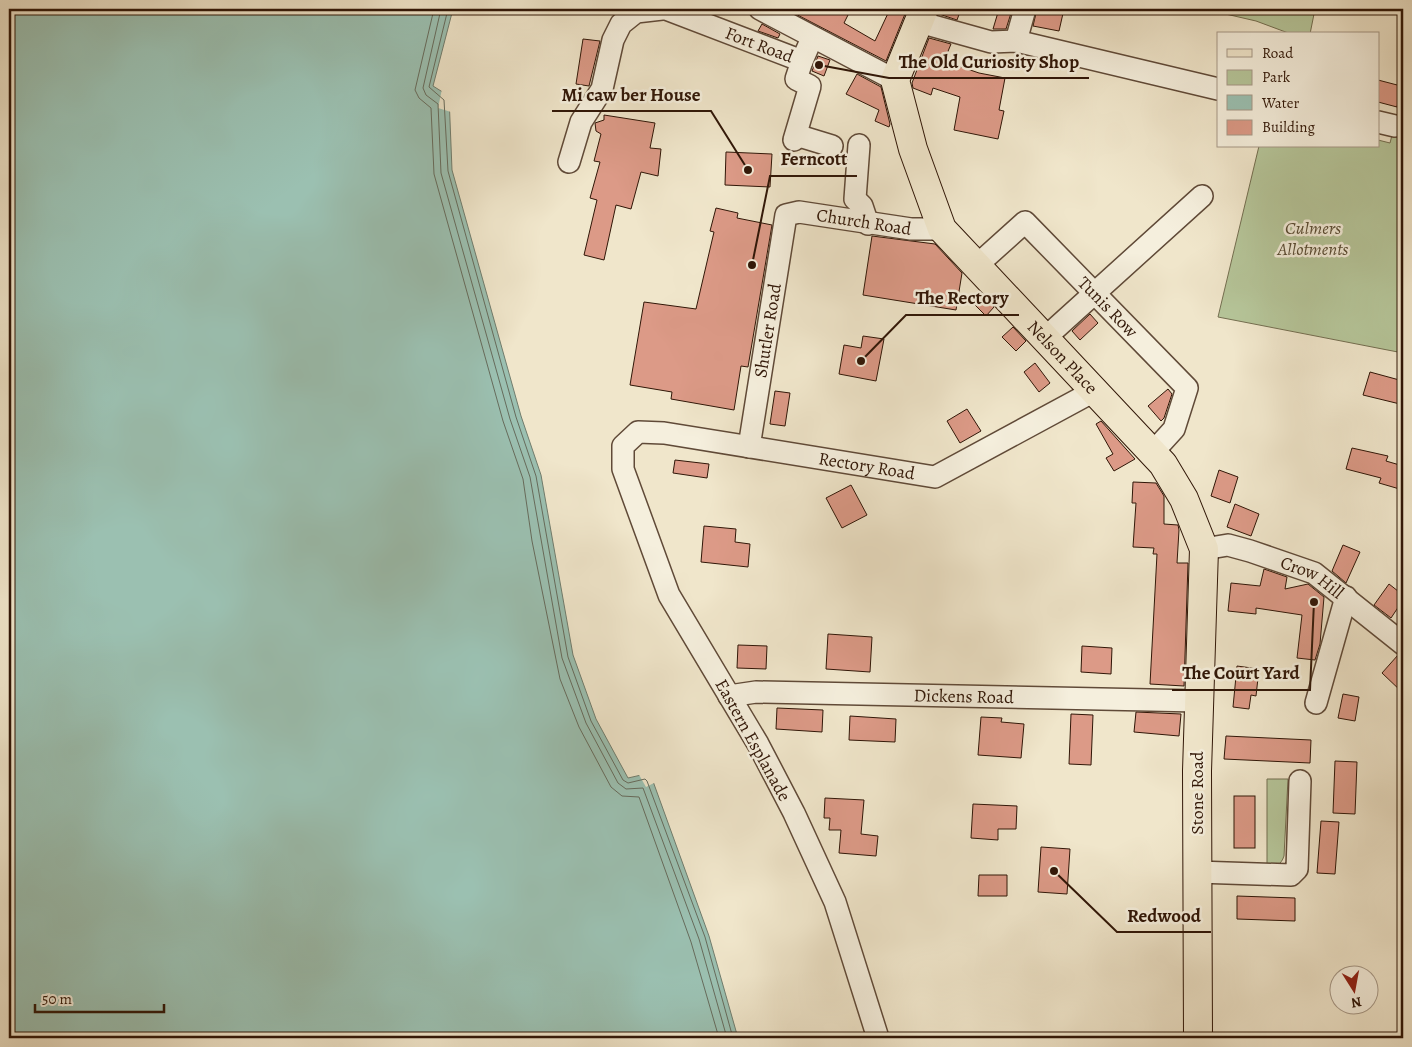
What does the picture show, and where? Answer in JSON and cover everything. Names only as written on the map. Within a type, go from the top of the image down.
[{"type":"main road","points":[[894,80],[922,15]]},
{"type":"main road","name":"Nelson Place","points":[[894,80],[913,149],[942,229],[975,267],[1096,390],[1163,464],[1184,499],[1204,548]]},
{"type":"main road","name":"Stone Road","points":[[1198,1038],[1198,701],[1204,548]]},
{"type":"street","points":[[569,162],[581,122],[602,89],[613,40],[621,24],[636,12],[662,9]]},
{"type":"street","name":"Fort Road","points":[[666,9],[802,61],[812,38]]},
{"type":"street","points":[[760,9],[894,80]]},
{"type":"street","points":[[1016,41],[1024,9]]},
{"type":"street","points":[[922,15],[991,42],[1016,41],[1217,89]]},
{"type":"street","points":[[802,61],[796,78],[810,86],[795,138],[832,146]]},
{"type":"street","points":[[859,145],[855,199],[862,206],[868,224]]},
{"type":"street","points":[[1045,338],[1202,196]]},
{"type":"street","name":"Church Road","points":[[786,215],[799,212],[911,230],[942,229]]},
{"type":"street","name":"Shutler Road","points":[[748,447],[786,215]]},
{"type":"street","name":"Tunis Row","points":[[975,267],[1025,222],[1093,294],[1187,388],[1174,430],[1153,452]]},
{"type":"street","name":"Rectory Road","points":[[623,446],[638,432],[664,433],[935,477],[1096,390]]},
{"type":"street","name":"Eastern Esplanade","points":[[623,446],[623,469],[669,595],[730,696],[794,813],[834,902],[878,1038]]},
{"type":"street","name":"Crow Hill","points":[[1204,548],[1228,546],[1250,551],[1314,573],[1403,644]]},
{"type":"street","points":[[1316,703],[1346,597]]},
{"type":"street","name":"Dickens Road","points":[[730,696],[756,692],[1198,701]]},
{"type":"street","points":[[1197,872],[1291,875],[1297,869],[1300,781]]},
{"type":"green space","points":[[1204,9],[1315,9],[1310,32],[1286,32],[1256,21]]},
{"type":"green space","name":"Culmers Allotments","points":[[1403,92],[1403,353],[1218,317],[1259,148],[1380,148],[1380,140],[1390,143]]},
{"type":"green space","points":[[1267,779],[1288,779],[1284,856],[1278,865],[1273,866],[1267,866]]},
{"type":"water","points":[[9,9],[453,9],[433,86],[449,96],[452,170],[521,416],[541,475],[573,655],[596,719],[628,778],[650,773],[709,936],[738,1038],[9,1038]]},
{"type":"pier","points":[[442,89],[452,96],[453,128],[451,112],[438,108]]},
{"type":"pier","points":[[650,770],[656,782],[646,787],[638,773]]},
{"type":"building","points":[[786,9],[851,9],[844,23],[875,41],[890,9],[907,9],[886,61]]},
{"type":"building","points":[[939,9],[961,9],[957,20],[939,14]]},
{"type":"building","points":[[999,9],[1012,10],[1006,29],[993,29]]},
{"type":"building","points":[[1037,9],[1064,9],[1059,31],[1033,26]]},
{"type":"building","points":[[762,24],[780,34],[778,38],[758,31]]},
{"type":"building","points":[[929,38],[951,44],[944,61],[979,73],[1005,78],[999,110],[1004,111],[998,139],[954,130],[960,97],[933,88],[931,95],[913,88],[912,83]]},
{"type":"building","points":[[583,39],[600,41],[589,86],[576,84]]},
{"type":"building","points":[[818,56],[830,60],[824,76],[812,71]]},
{"type":"building","points":[[857,74],[881,87],[890,124],[889,127],[875,121],[879,110],[846,94]]},
{"type":"building","points":[[1380,81],[1401,86],[1397,107],[1380,103]]},
{"type":"building","points":[[604,115],[655,123],[650,148],[661,149],[658,176],[641,172],[631,209],[616,205],[604,260],[584,255],[597,200],[590,198],[600,162],[594,161],[601,134],[596,131],[595,123],[604,120]]},
{"type":"building","points":[[726,152],[772,154],[770,187],[725,185]]},
{"type":"building","points":[[716,208],[738,213],[737,218],[772,225],[748,367],[741,366],[734,410],[671,399],[672,392],[630,385],[644,302],[696,309],[714,232],[710,231]]},
{"type":"building","points":[[872,236],[935,244],[962,273],[956,310],[863,295]]},
{"type":"building","points":[[981,293],[994,307],[986,316],[972,302]]},
{"type":"building","points":[[1090,314],[1098,323],[1080,340],[1072,331]]},
{"type":"building","points":[[1013,327],[1026,341],[1016,351],[1002,337]]},
{"type":"building","points":[[863,336],[884,339],[876,381],[839,374],[844,345],[861,348]]},
{"type":"building","points":[[1035,363],[1050,383],[1039,392],[1024,372]]},
{"type":"building","points":[[1370,372],[1403,381],[1400,404],[1363,395]]},
{"type":"building","points":[[1168,389],[1172,394],[1164,418],[1161,421],[1148,406]]},
{"type":"building","points":[[775,391],[790,393],[785,426],[770,424]]},
{"type":"building","points":[[967,409],[981,431],[960,443],[947,421]]},
{"type":"building","points":[[1101,421],[1135,459],[1114,471],[1106,458],[1113,454],[1096,424]]},
{"type":"building","points":[[1352,448],[1388,456],[1386,461],[1403,466],[1403,490],[1379,483],[1381,478],[1346,469]]},
{"type":"building","points":[[675,460],[709,464],[707,478],[673,473]]},
{"type":"building","points":[[1219,470],[1238,477],[1230,503],[1211,496]]},
{"type":"building","points":[[1133,482],[1156,483],[1164,496],[1164,524],[1178,525],[1177,563],[1188,563],[1184,686],[1150,684],[1157,554],[1153,554],[1154,548],[1133,547],[1136,503],[1132,503]]},
{"type":"building","points":[[851,485],[867,515],[842,528],[826,498]]},
{"type":"building","points":[[1235,504],[1259,514],[1251,536],[1227,527]]},
{"type":"building","points":[[704,526],[736,529],[735,542],[750,544],[748,567],[701,562]]},
{"type":"building","points":[[1343,545],[1360,552],[1346,583],[1332,571]]},
{"type":"building","points":[[1264,569],[1287,577],[1285,589],[1308,584],[1324,597],[1320,644],[1315,660],[1297,658],[1302,615],[1256,608],[1256,614],[1228,611],[1231,583],[1260,586]]},
{"type":"building","points":[[1389,584],[1403,595],[1403,600],[1391,618],[1374,605]]},
{"type":"building","points":[[828,634],[872,637],[870,672],[826,669]]},
{"type":"building","points":[[738,645],[767,646],[766,669],[737,668]]},
{"type":"building","points":[[1082,646],[1112,648],[1111,674],[1081,672]]},
{"type":"building","points":[[1398,655],[1403,656],[1403,693],[1382,673]]},
{"type":"building","points":[[1237,666],[1259,669],[1256,696],[1251,695],[1249,709],[1233,707]]},
{"type":"building","points":[[1343,694],[1359,697],[1355,721],[1338,718]]},
{"type":"building","points":[[777,708],[823,710],[822,732],[776,729]]},
{"type":"building","points":[[1136,712],[1181,714],[1179,736],[1134,732]]},
{"type":"building","points":[[1071,714],[1093,715],[1091,765],[1069,764]]},
{"type":"building","points":[[850,716],[896,719],[895,742],[849,740]]},
{"type":"building","points":[[981,717],[1002,718],[1001,722],[1024,724],[1021,758],[978,755]]},
{"type":"building","points":[[1226,736],[1311,740],[1310,763],[1224,759]]},
{"type":"building","points":[[1335,761],[1357,762],[1355,814],[1333,813]]},
{"type":"building","points":[[1234,796],[1255,796],[1255,848],[1234,848]]},
{"type":"building","points":[[825,798],[864,800],[861,834],[878,836],[876,856],[839,853],[841,830],[829,830],[830,818],[824,818]]},
{"type":"building","points":[[973,804],[1017,806],[1016,829],[998,829],[998,840],[971,838]]},
{"type":"building","points":[[1321,821],[1339,822],[1335,874],[1317,873]]},
{"type":"building","points":[[1041,847],[1070,849],[1067,894],[1038,892]]},
{"type":"building","points":[[979,875],[1007,875],[1007,896],[978,896]]},
{"type":"building","points":[[1237,896],[1295,898],[1295,921],[1237,919]]},
{"type":"place","name":"The Old Curiosity Shop","points":[[819,65]]},
{"type":"place","name":"Mi caw ber House","points":[[748,170]]},
{"type":"place","name":"Ferncott","points":[[752,265]]},
{"type":"place","name":"The Rectory","points":[[861,361]]},
{"type":"place","name":"The Court Yard","points":[[1314,602]]},
{"type":"place","name":"Redwood","points":[[1054,871]]}]
